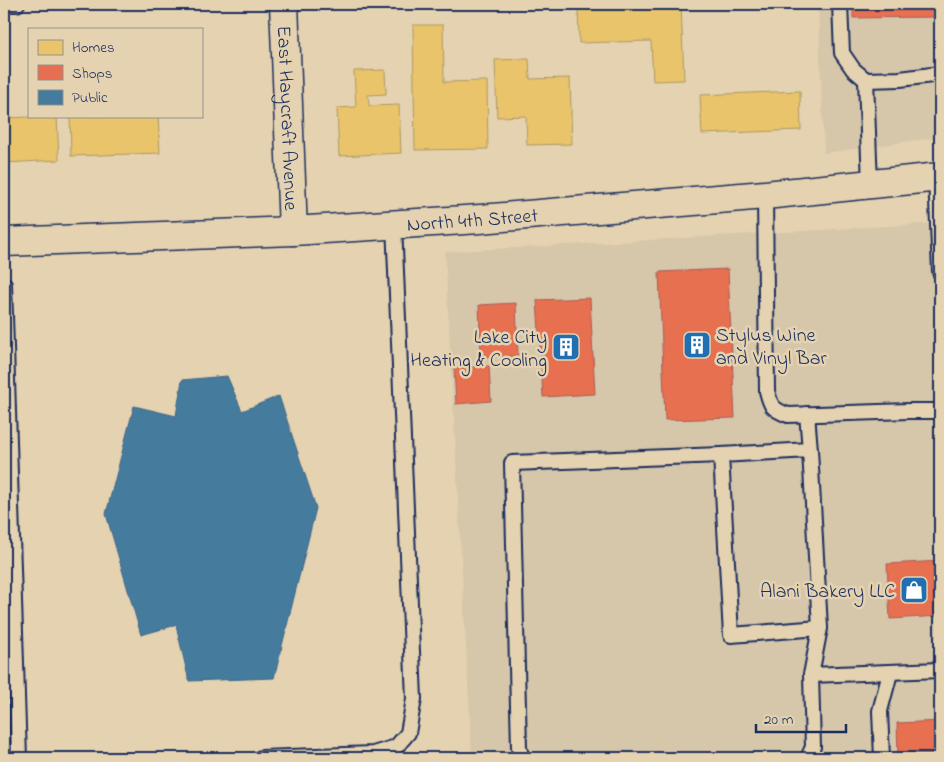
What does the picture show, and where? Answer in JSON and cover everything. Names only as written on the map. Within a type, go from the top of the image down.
[{"type":"main road","name":"East Haycraft Avenue","points":[[284,4],[293,231]]},
{"type":"main road","name":"North 4th Street","points":[[4,242],[293,231],[480,219],[938,177]]},
{"type":"lane","points":[[4,4],[17,4]]},
{"type":"lane","points":[[840,4],[842,53],[853,69],[866,80],[900,80],[940,74]]},
{"type":"lane","points":[[866,80],[870,184]]},
{"type":"lane","points":[[938,177],[940,272]]},
{"type":"lane","points":[[765,194],[767,390],[770,402],[776,410],[788,415],[940,411]]},
{"type":"lane","points":[[261,758],[373,754],[396,748],[408,733],[414,699],[394,224]]},
{"type":"lane","points":[[4,284],[19,758]]},
{"type":"lane","points":[[807,414],[820,628],[811,675],[813,748],[808,758]]},
{"type":"lane","points":[[522,758],[519,748],[512,463],[810,450]]},
{"type":"lane","points":[[721,455],[731,635],[820,628]]},
{"type":"lane","points":[[811,675],[940,670]]},
{"type":"lane","points":[[882,758],[880,711],[890,673]]},
{"type":"shaded area","points":[[818,4],[940,4],[940,137],[824,153]]},
{"type":"shaded area","points":[[940,223],[940,758],[472,758],[445,252]]},
{"type":"building: Homes","points":[[578,4],[681,4],[684,80],[653,81],[651,41],[579,43]]},
{"type":"building: Homes","points":[[413,25],[443,25],[444,82],[487,81],[488,149],[415,150]]},
{"type":"building: Homes","points":[[529,59],[530,79],[570,78],[572,144],[527,145],[526,116],[497,117],[495,60]]},
{"type":"building: Homes","points":[[385,70],[386,94],[368,95],[369,106],[399,105],[401,153],[339,156],[337,108],[356,107],[354,71]]},
{"type":"building: Homes","points":[[800,91],[801,130],[702,134],[700,95]]},
{"type":"building: Homes","points":[[4,118],[57,118],[59,160],[4,163]]},
{"type":"building: Homes","points":[[70,118],[158,118],[160,153],[71,156]]},
{"type":"building: Shops","points":[[853,4],[939,4],[939,17],[853,18]]},
{"type":"building: Shops","name":"Stylus Wine and Vinyl Bar","points":[[728,269],[735,418],[665,420],[659,272]]},
{"type":"building: Shops","name":"Lake City Heating & Cooling","points":[[590,298],[595,394],[543,397],[537,300]]},
{"type":"building: Shops","points":[[516,303],[518,356],[481,357],[479,305]]},
{"type":"building: Shops","points":[[489,366],[491,401],[456,404],[454,368]]},
{"type":"building: Shops","name":"Alani Bakery LLC","points":[[940,561],[940,616],[890,619],[887,564]]},
{"type":"building: Shops","points":[[940,721],[940,758],[898,758],[897,723]]},
{"type":"building: Public","points":[[227,376],[242,411],[279,396],[316,508],[274,678],[189,681],[176,625],[141,635],[106,514],[134,406],[176,416],[182,380]]},
{"type":"place","name":"Stylus Wine and Vinyl Bar","points":[[697,345]]},
{"type":"place","name":"Lake City Heating & Cooling","points":[[566,347]]},
{"type":"place","name":"Alani Bakery LLC","points":[[914,590]]}]
